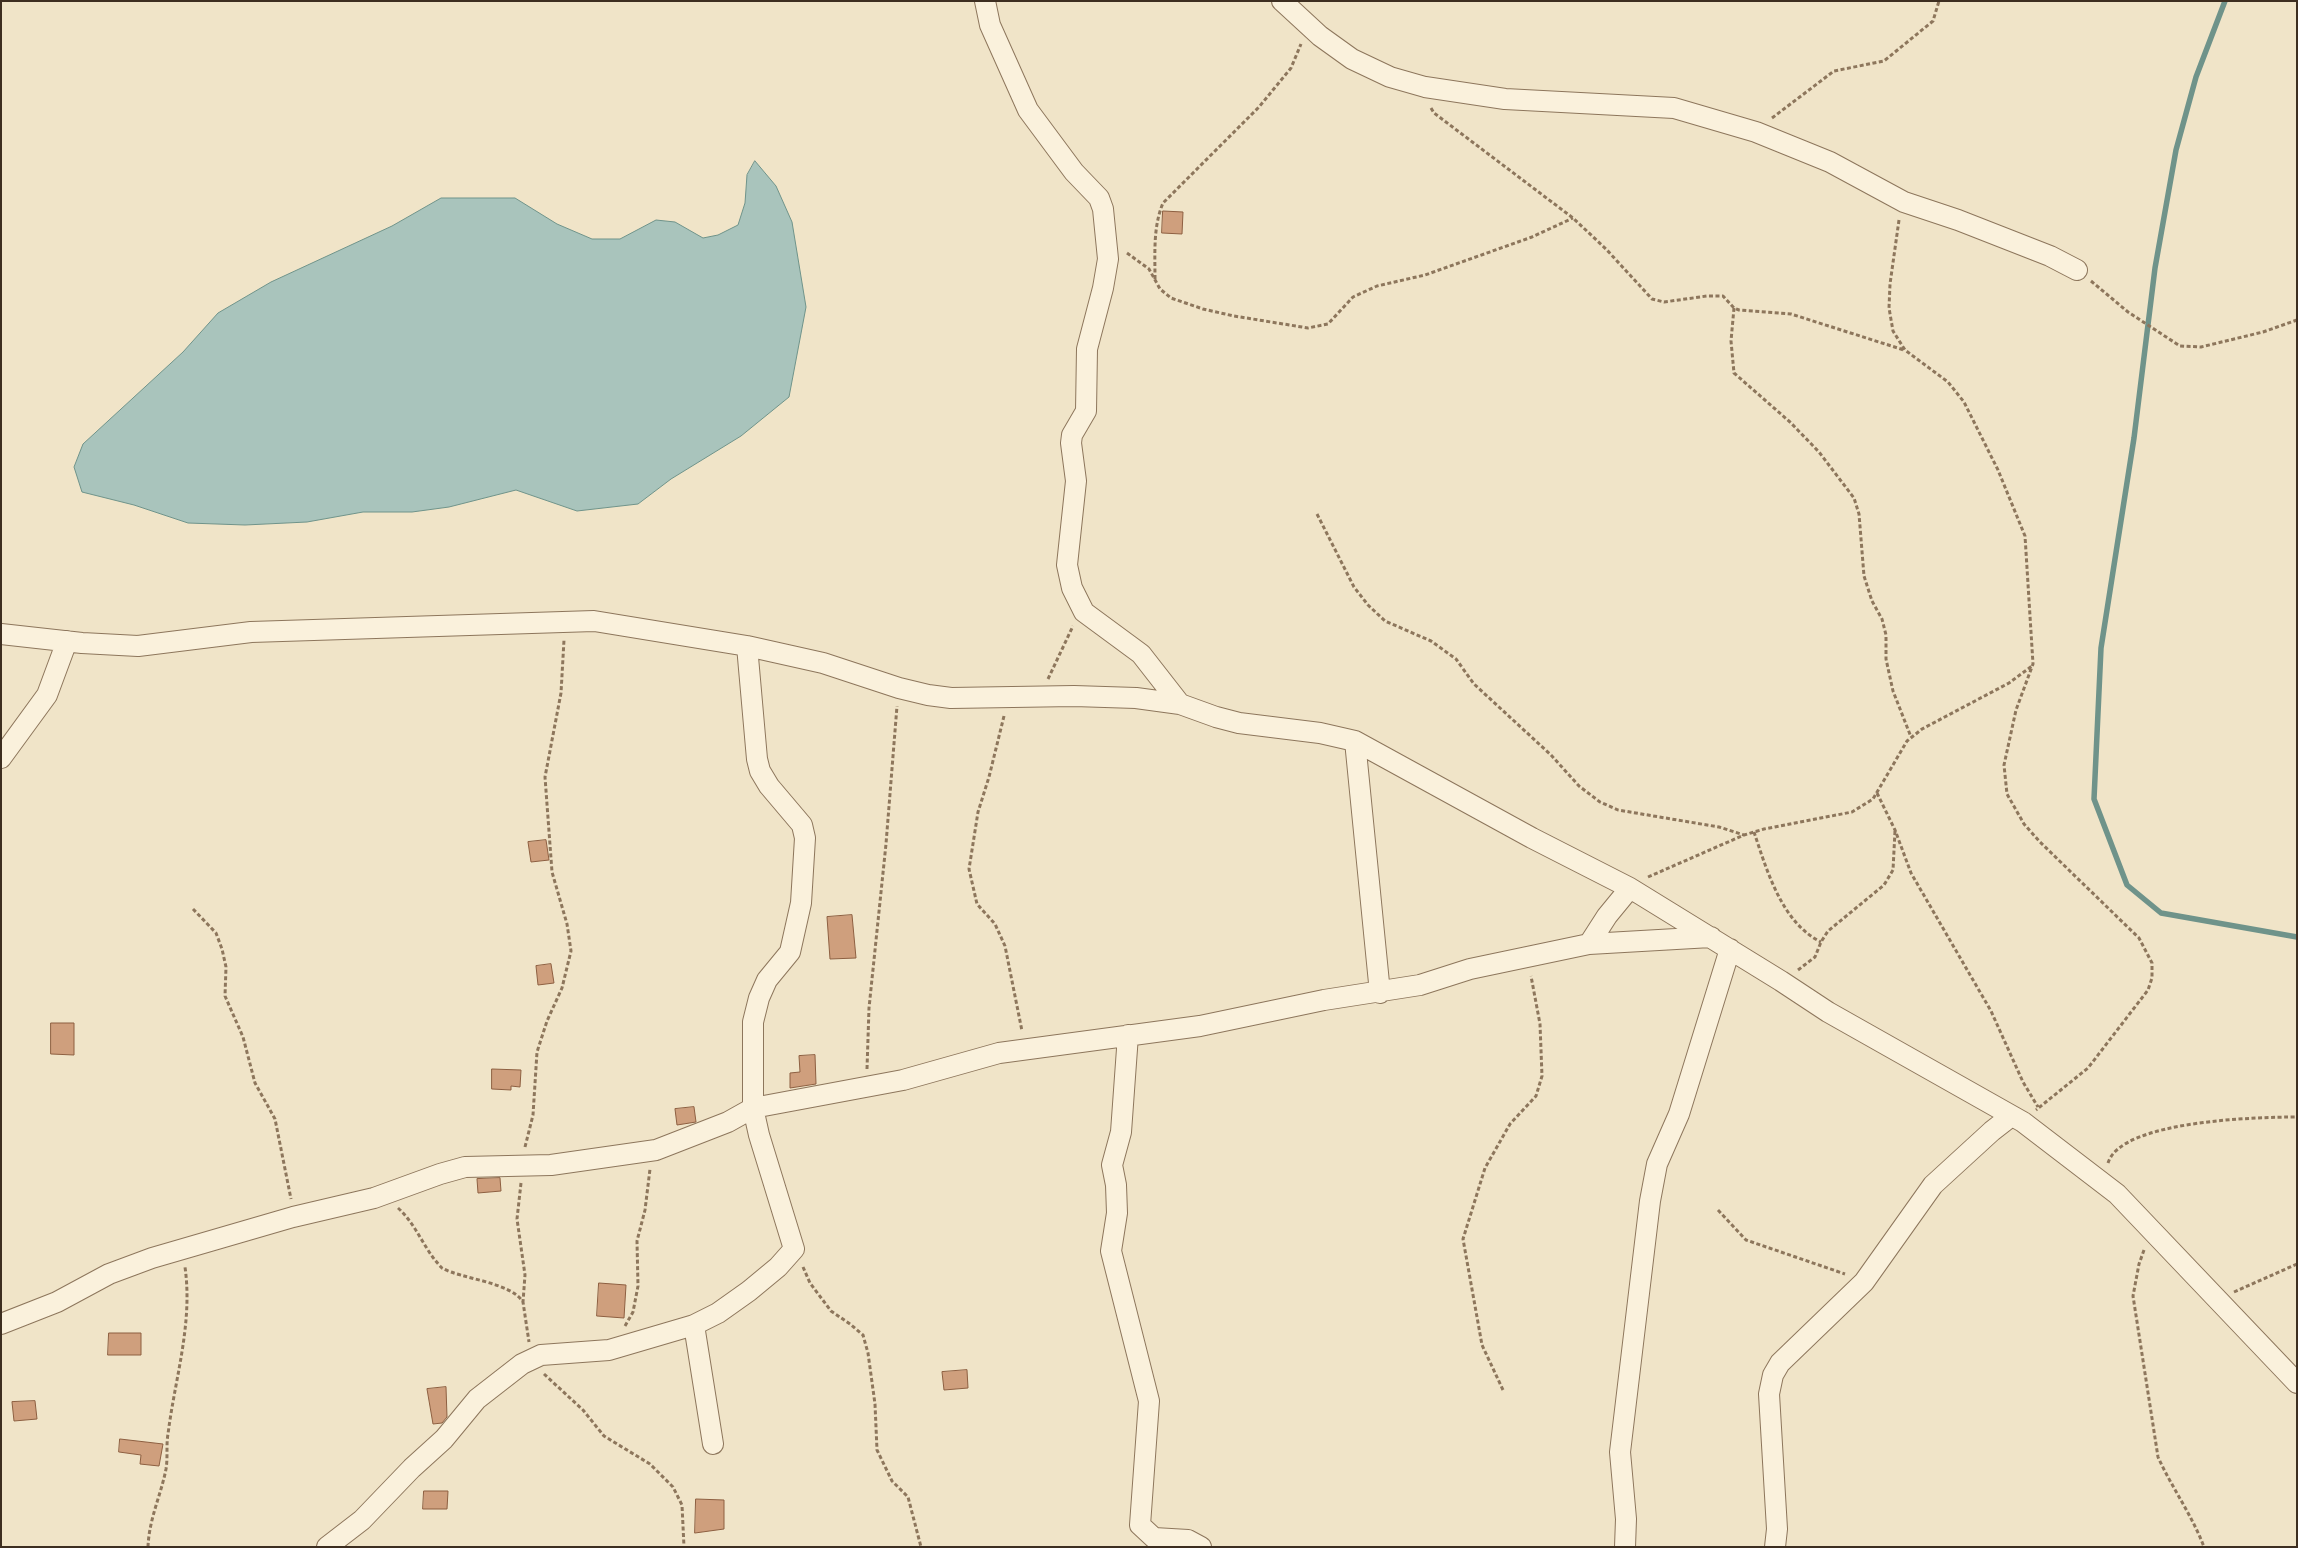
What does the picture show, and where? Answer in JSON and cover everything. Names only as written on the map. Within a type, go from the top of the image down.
[{"type":"street","points":[[985,1],[990,25],[1028,110],[1074,172],[1099,198],[1103,209],[1108,259],[1103,288],[1087,349],[1086,411],[1072,435],[1071,443],[1076,481],[1067,565],[1072,588],[1080,605],[1095,622],[1141,654],[1180,704]]},
{"type":"street","points":[[1282,1],[1320,36],[1352,59],[1390,77],[1415,84],[1513,100],[1674,108],[1756,132],[1830,162],[1904,202],[1958,220],[2050,256],[2077,270]]},
{"type":"street","points":[[1,634],[138,646],[251,632],[594,621],[747,646],[823,663],[899,688],[951,698],[1107,697],[1180,704],[1239,723],[1320,733],[1355,741],[1532,838],[1630,888],[1828,1012],[2017,1120],[2117,1194],[2297,1383]]},
{"type":"street","points":[[1,758],[47,695],[67,641]]},
{"type":"street","points":[[327,1547],[362,1520],[412,1468],[444,1439],[477,1399],[522,1364],[534,1358],[551,1354],[610,1350],[694,1325],[718,1313],[749,1291],[778,1267],[794,1249],[759,1135],[753,1108],[753,1022],[755,1011],[768,980],[790,952],[801,903],[805,851],[802,825],[774,792],[760,771],[756,752],[747,646]]},
{"type":"street","points":[[1355,741],[1380,992]]},
{"type":"street","points":[[1589,944],[1607,916],[1630,888]]},
{"type":"street","points":[[1,1324],[57,1302],[109,1274],[182,1249],[293,1217],[374,1198],[465,1167],[551,1165],[656,1150],[713,1128],[753,1108],[903,1080],[971,1060],[1024,1049],[1200,1026],[1324,1000],[1420,985],[1470,969],[1589,944],[1711,937]]},
{"type":"street","points":[[1625,1547],[1626,1519],[1620,1452],[1652,1192],[1657,1164],[1679,1114],[1730,949]]},
{"type":"street","points":[[1128,1035],[1121,1132],[1112,1165],[1116,1185],[1116,1212],[1110,1251],[1149,1401],[1140,1525],[1154,1538],[1188,1540],[1201,1547]]},
{"type":"street","points":[[1775,1547],[1777,1529],[1769,1416],[1769,1394],[1773,1375],[1780,1363],[1864,1282],[1933,1185],[1992,1131],[2017,1120]]},
{"type":"street","points":[[694,1325],[713,1444]]},
{"type":"path","points":[[1756,132],[1796,97],[1834,71],[1884,61],[1933,21],[1939,1]]},
{"type":"path","points":[[1155,280],[1155,237],[1158,216],[1164,203],[1207,158],[1237,131],[1291,68],[1300,48],[1306,22]]},
{"type":"path","points":[[1415,84],[1434,113],[1573,218],[1606,249],[1652,299],[1664,302],[1717,295],[1723,296],[1734,308],[1744,311],[1791,314],[1905,350],[1948,382],[1964,402],[1998,470],[2024,536],[2033,664],[2016,710],[2004,765],[2007,794],[2024,824],[2138,938],[2152,963],[2152,978],[2148,990],[2088,1068],[2038,1107],[2017,1120]]},
{"type":"path","points":[[1904,202],[1893,258],[1889,308],[1893,330],[1905,350]]},
{"type":"path","points":[[1107,237],[1149,269],[1160,289],[1171,298],[1234,316],[1308,328],[1328,324],[1353,297],[1377,286],[1432,272],[1532,237],[1573,218]]},
{"type":"path","points":[[2077,270],[2128,312],[2180,346],[2201,347],[2263,332],[2297,320]]},
{"type":"path","points":[[1734,308],[1731,341],[1734,373],[1790,422],[1819,452],[1854,498],[1859,514],[1864,576],[1872,601],[1882,619],[1886,635],[1886,659],[1893,691],[1911,738]]},
{"type":"path","points":[[1317,514],[1354,587],[1368,605],[1385,621],[1431,641],[1456,659],[1474,684],[1586,791],[1600,802],[1618,810],[1719,827],[1744,835]]},
{"type":"path","points":[[1039,697],[1074,624],[1080,605]]},
{"type":"path","points":[[566,622],[561,693],[545,777],[552,872],[567,924],[571,951],[562,988],[546,1021],[537,1052],[533,1115],[523,1152],[518,1219],[524,1268],[522,1302],[530,1348],[543,1373],[562,1393],[583,1410],[604,1436],[650,1464],[673,1487],[682,1505],[684,1547]]},
{"type":"path","points":[[1630,888],[1680,862],[1744,835],[1852,812],[1873,798],[1911,738],[1922,729],[2010,683],[2033,664]]},
{"type":"path","points":[[862,1088],[867,1073],[869,1008],[886,844],[899,688]]},
{"type":"path","points":[[1008,698],[989,777],[978,812],[969,869],[978,904],[994,924],[1005,946],[1021,1019],[1024,1049]]},
{"type":"path","points":[[1877,792],[1895,830],[1911,873],[1991,1011],[2023,1082],[2038,1107]]},
{"type":"path","points":[[1781,981],[1813,959],[1828,932],[1884,884],[1893,870],[1895,830]]},
{"type":"path","points":[[1754,832],[1775,888],[1805,934],[1821,942]]},
{"type":"path","points":[[193,909],[216,933],[222,949],[226,967],[225,996],[241,1031],[255,1083],[275,1119],[293,1217]]},
{"type":"path","points":[[1503,1390],[1482,1345],[1463,1239],[1485,1168],[1510,1124],[1536,1096],[1542,1076],[1540,1024],[1532,978],[1525,965],[1516,959]]},
{"type":"path","points":[[2102,1183],[2110,1157],[2124,1144],[2149,1134],[2216,1120],[2297,1118]]},
{"type":"path","points":[[610,1350],[633,1312],[638,1286],[637,1241],[645,1210],[650,1167],[656,1150]]},
{"type":"path","points":[[374,1198],[398,1208],[409,1218],[435,1261],[442,1268],[504,1290],[520,1298],[522,1302]]},
{"type":"path","points":[[1718,1210],[1746,1240],[1815,1262],[1864,1282]]},
{"type":"path","points":[[2152,1231],[2139,1264],[2133,1296],[2153,1428],[2158,1457],[2169,1481],[2188,1512],[2204,1547]]},
{"type":"path","points":[[148,1547],[148,1532],[166,1468],[168,1436],[184,1347],[187,1284],[182,1249]]},
{"type":"path","points":[[794,1249],[810,1283],[831,1311],[863,1336],[868,1353],[875,1404],[877,1450],[892,1481],[908,1497],[921,1547]]},
{"type":"path","points":[[2218,1300],[2297,1264]]},
{"type":"water","points":[[755,161],[776,186],[792,222],[806,307],[789,397],[741,436],[671,479],[638,504],[577,511],[516,490],[449,507],[412,512],[363,512],[307,522],[245,525],[188,523],[134,505],[82,492],[74,467],[83,444],[183,352],[218,313],[271,282],[392,226],[441,198],[515,198],[557,224],[592,239],[620,239],[656,220],[675,222],[703,238],[718,235],[738,225],[745,203],[747,175]]},
{"type":"building","points":[[1163,211],[1183,212],[1182,234],[1162,233]]},
{"type":"building","points":[[546,840],[549,860],[531,862],[528,842]]},
{"type":"building","points":[[852,915],[856,958],[830,959],[827,917]]},
{"type":"building","points":[[551,964],[554,983],[538,985],[536,966]]},
{"type":"building","points":[[51,1023],[74,1023],[74,1055],[51,1054]]},
{"type":"building","points":[[815,1055],[816,1084],[790,1088],[790,1073],[800,1072],[799,1056]]},
{"type":"building","points":[[492,1069],[521,1070],[520,1087],[511,1086],[511,1090],[492,1089]]},
{"type":"building","points":[[694,1107],[696,1122],[677,1125],[675,1109]]},
{"type":"building","points":[[500,1178],[501,1191],[478,1193],[477,1179]]},
{"type":"building","points":[[599,1283],[626,1285],[624,1318],[597,1316]]},
{"type":"building","points":[[109,1333],[141,1333],[141,1355],[108,1355]]},
{"type":"building","points":[[967,1370],[968,1388],[944,1390],[942,1372]]},
{"type":"building","points":[[446,1387],[447,1417],[442,1423],[433,1424],[427,1389]]},
{"type":"building","points":[[35,1401],[37,1419],[14,1421],[12,1402]]},
{"type":"building","points":[[120,1439],[163,1444],[159,1466],[140,1464],[141,1455],[119,1452]]},
{"type":"building","points":[[424,1491],[448,1491],[447,1509],[423,1509]]},
{"type":"building","points":[[696,1499],[724,1500],[724,1529],[695,1533]]},
{"type":"waterway","points":[[2225,1],[2196,77],[2176,150],[2155,268],[2134,438],[2101,648],[2094,799],[2127,885],[2161,913],[2297,937]]}]
